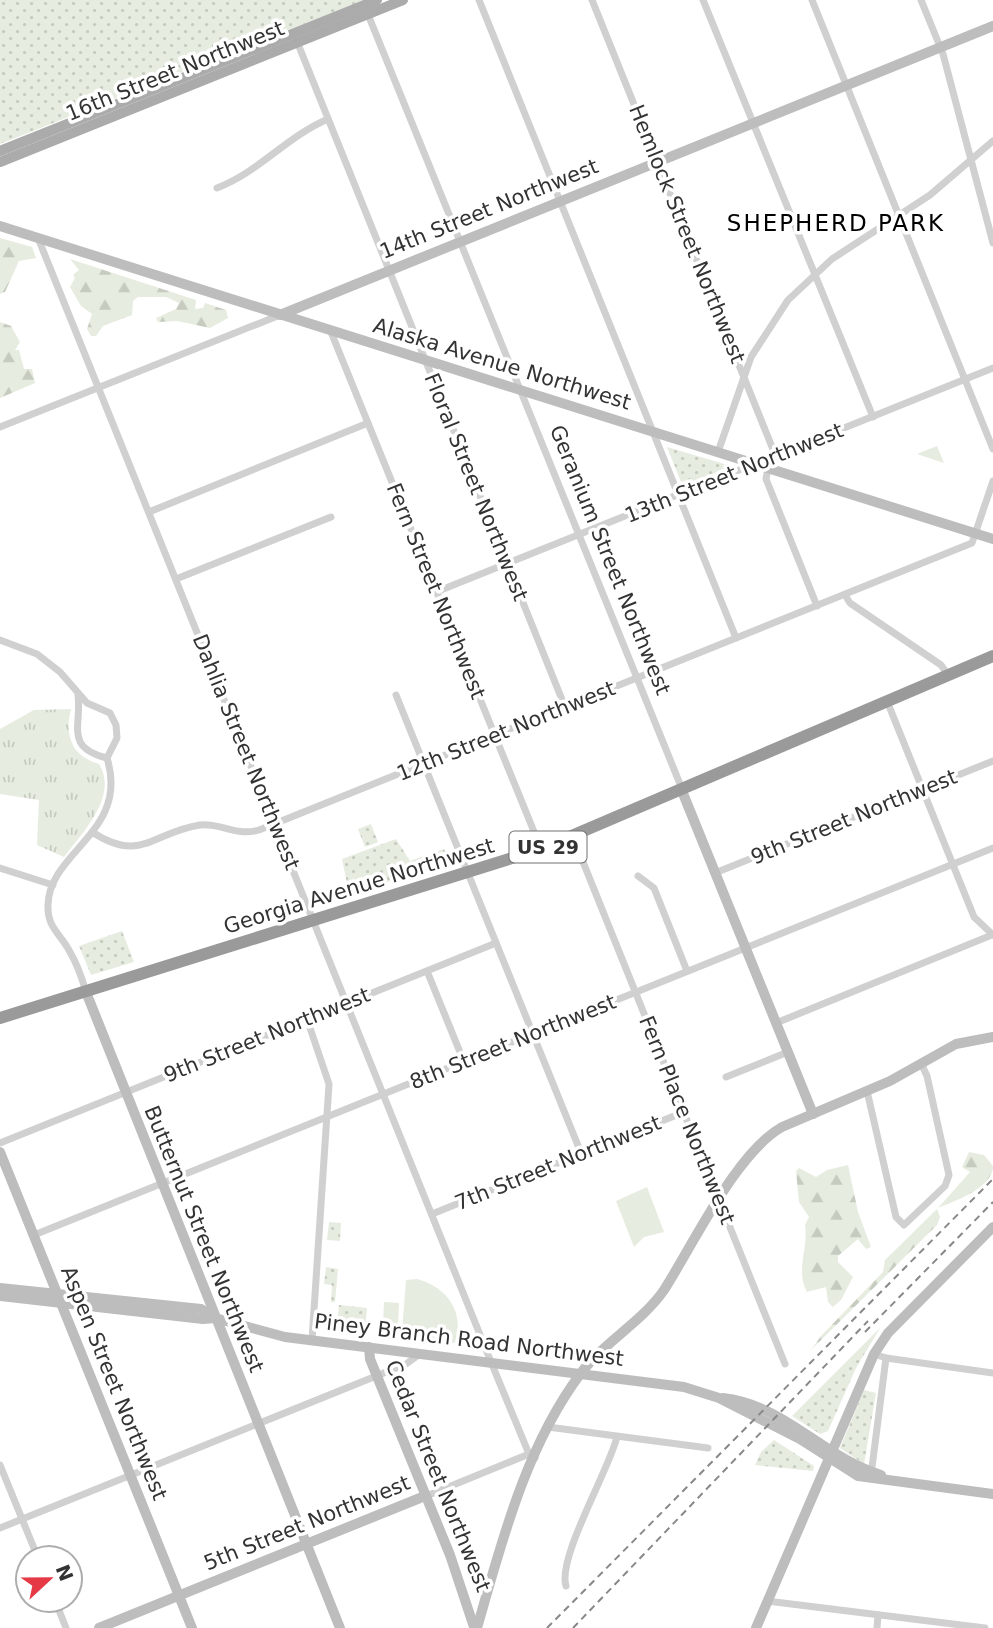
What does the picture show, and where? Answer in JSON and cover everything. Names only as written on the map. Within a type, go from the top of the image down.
[{"type":"highway","name":"Georgia Avenue Northwest","points":[[0,1018],[541,849],[993,656]]},
{"type":"main road","name":"16th Street Northwest","points":[[366,9],[377,0]]},
{"type":"main road","name":"16th Street Northwest","points":[[0,162],[366,9],[403,0]]},
{"type":"main road","name":"16th Street Northwest","points":[[0,151],[295,38]]},
{"type":"street","points":[[479,0],[736,638]]},
{"type":"street","name":"Hemlock Street Northwest","points":[[592,0],[776,457]]},
{"type":"street","points":[[703,0],[873,417]]},
{"type":"street","points":[[812,0],[993,449]]},
{"type":"street","points":[[921,0],[940,48],[993,243]]},
{"type":"street","name":"Geranium Street Northwest","points":[[366,9],[813,1114]]},
{"type":"street","name":"14th Street Northwest","points":[[0,427],[993,26]]},
{"type":"street","name":"Floral Street Northwest","points":[[295,38],[565,707]]},
{"type":"street","points":[[217,188],[248,175],[299,132],[328,120]]},
{"type":"street","points":[[718,452],[743,373],[776,315],[814,273],[899,216],[993,141]]},
{"type":"street","name":"Alaska Avenue Northwest","points":[[0,226],[993,539]]},
{"type":"street","name":"Dahlia Street Northwest","points":[[38,238],[491,1362],[532,1456]]},
{"type":"street","name":"Fern Street Northwest","points":[[331,332],[541,849]]},
{"type":"street","name":"13th Street Northwest","points":[[436,592],[993,368]]},
{"type":"street","points":[[149,512],[368,423]]},
{"type":"street","points":[[776,457],[766,479],[817,606]]},
{"type":"street","points":[[978,534],[993,481]]},
{"type":"street","points":[[176,579],[331,517]]},
{"type":"street","name":"12th Street Northwest","points":[[92,832],[114,845],[133,848],[198,825],[243,833],[275,824],[972,543],[978,534]]},
{"type":"street","points":[[845,594],[850,603],[944,667],[948,675]]},
{"type":"street","points":[[0,640],[44,659],[78,695],[110,713],[116,725],[113,751],[107,758],[89,752],[82,745],[76,727],[78,695]]},
{"type":"street","points":[[396,695],[581,1153]]},
{"type":"street","points":[[776,1023],[993,935],[974,917],[887,701]]},
{"type":"street","points":[[79,711],[91,704]]},
{"type":"street","name":"Butternut Street Northwest","points":[[107,758],[112,777],[111,796],[105,812],[92,832],[53,885],[48,904],[50,923],[56,936],[70,951],[124,1093],[340,1628]]},
{"type":"street","name":"9th Street Northwest","points":[[715,873],[993,761]]},
{"type":"street","name":"Fern Place Northwest","points":[[573,837],[785,1364]]},
{"type":"street","name":"8th Street Northwest","points":[[34,1235],[993,848]]},
{"type":"street","points":[[0,868],[53,885]]},
{"type":"street","points":[[638,876],[654,888],[687,971]]},
{"type":"street","name":"9th Street Northwest","points":[[0,1143],[496,943]]},
{"type":"street","points":[[428,971],[464,1062]]},
{"type":"street","points":[[307,1019],[329,1077],[312,1340]]},
{"type":"street","points":[[476,1625],[532,1456],[548,1427],[581,1374],[661,1294],[739,1170],[772,1133],[867,1091],[956,1044],[993,1037]]},
{"type":"street","points":[[726,1077],[788,1052]]},
{"type":"street","points":[[867,1091],[896,1217],[904,1225],[945,1186],[949,1175],[926,1072],[921,1063]]},
{"type":"street","name":"7th Street Northwest","points":[[432,1214],[684,1112]]},
{"type":"street","name":"Aspen Street Northwest","points":[[0,1152],[192,1628]]},
{"type":"street","points":[[756,1628],[874,1354],[888,1333],[993,1227]]},
{"type":"street","name":"Piney Branch Road Northwest","points":[[0,1288],[58,1299],[215,1318],[269,1334],[676,1386],[719,1398],[738,1400],[773,1414],[830,1454],[871,1476],[993,1494]]},
{"type":"street","name":"Piney Branch Road Northwest","points":[[0,1296],[58,1299]]},
{"type":"street","name":"Cedar Street Northwest","points":[[369,1347],[377,1376],[423,1497],[476,1625]]},
{"type":"street","points":[[0,1528],[406,1364],[421,1353]]},
{"type":"street","points":[[874,1354],[993,1373]]},
{"type":"street","points":[[871,1476],[886,1358]]},
{"type":"street","points":[[548,1427],[708,1448]]},
{"type":"street","points":[[566,1586],[564,1578],[574,1544],[617,1437]]},
{"type":"street","name":"5th Street Northwest","points":[[99,1628],[423,1497],[532,1456]]},
{"type":"street","points":[[0,1465],[32,1544]]},
{"type":"street","points":[[767,1601],[985,1628]]},
{"type":"street","points":[[877,1628],[878,1615]]},
{"type":"green space","points":[[0,0],[365,0],[0,144]]},
{"type":"green space","points":[[0,238],[32,247],[36,258],[19,261],[5,292],[0,294]]},
{"type":"green space","points":[[70,259],[196,300],[195,309],[203,308],[205,303],[226,310],[228,318],[210,328],[177,321],[158,322],[156,318],[176,309],[179,303],[166,297],[138,297],[133,301],[132,315],[103,326],[96,336],[91,336],[87,329],[92,314],[81,306],[70,287],[75,278],[73,275],[79,270]]},
{"type":"green space","points":[[0,322],[11,326],[20,342],[15,350],[19,350],[24,369],[32,369],[35,383],[0,398]]},
{"type":"green space","points":[[937,446],[944,463],[917,454]]},
{"type":"green space","points":[[667,447],[731,466],[683,487]]},
{"type":"green space","points":[[71,709],[69,728],[72,744],[82,756],[99,764],[104,776],[104,789],[96,814],[64,857],[37,845],[39,800],[0,794],[0,729],[34,710]]},
{"type":"green space","points":[[371,824],[378,842],[365,847],[358,829]]},
{"type":"green space","points":[[396,839],[410,861],[444,849],[451,863],[327,900],[326,896],[348,888],[342,859]]},
{"type":"green space","points":[[122,931],[134,962],[91,975],[79,946]]},
{"type":"green space","points":[[969,1152],[984,1155],[993,1166],[991,1174],[987,1181],[972,1193],[938,1208],[970,1172],[962,1167]]},
{"type":"green space","points":[[848,1165],[858,1212],[871,1247],[866,1249],[858,1239],[838,1256],[838,1262],[853,1277],[841,1300],[833,1307],[828,1302],[826,1287],[807,1292],[804,1284],[802,1267],[805,1225],[809,1217],[799,1202],[796,1171],[799,1168],[816,1177],[827,1170]]},
{"type":"green space","points":[[647,1187],[664,1232],[644,1237],[634,1247],[616,1201]]},
{"type":"green space","points":[[937,1209],[940,1217],[937,1225],[811,1350],[821,1336],[883,1272],[885,1260]]},
{"type":"green space","points":[[329,1222],[341,1223],[340,1241],[327,1240]]},
{"type":"green space","points":[[326,1267],[338,1269],[335,1302],[331,1302],[332,1285],[324,1284]]},
{"type":"green space","points":[[417,1279],[437,1288],[451,1302],[458,1321],[455,1343],[406,1338],[402,1332],[406,1280]]},
{"type":"green space","points":[[384,1302],[399,1303],[398,1325],[383,1324]]},
{"type":"green space","points":[[339,1305],[367,1308],[365,1330],[337,1327]]},
{"type":"green space","points":[[880,1328],[856,1368],[828,1431],[820,1434],[792,1416]]},
{"type":"green space","points":[[864,1390],[876,1393],[864,1464],[840,1448]]},
{"type":"green space","points":[[774,1440],[814,1466],[813,1471],[755,1465],[761,1452]]},
{"type":"railway","points":[[547,1628],[993,1179]]},
{"type":"railway","points":[[865,1332],[993,1202]]},
{"type":"railway","points":[[573,1628],[868,1321]]},
{"type":"district","name":"SHEPHERD PARK","points":[[836,223]]}]
